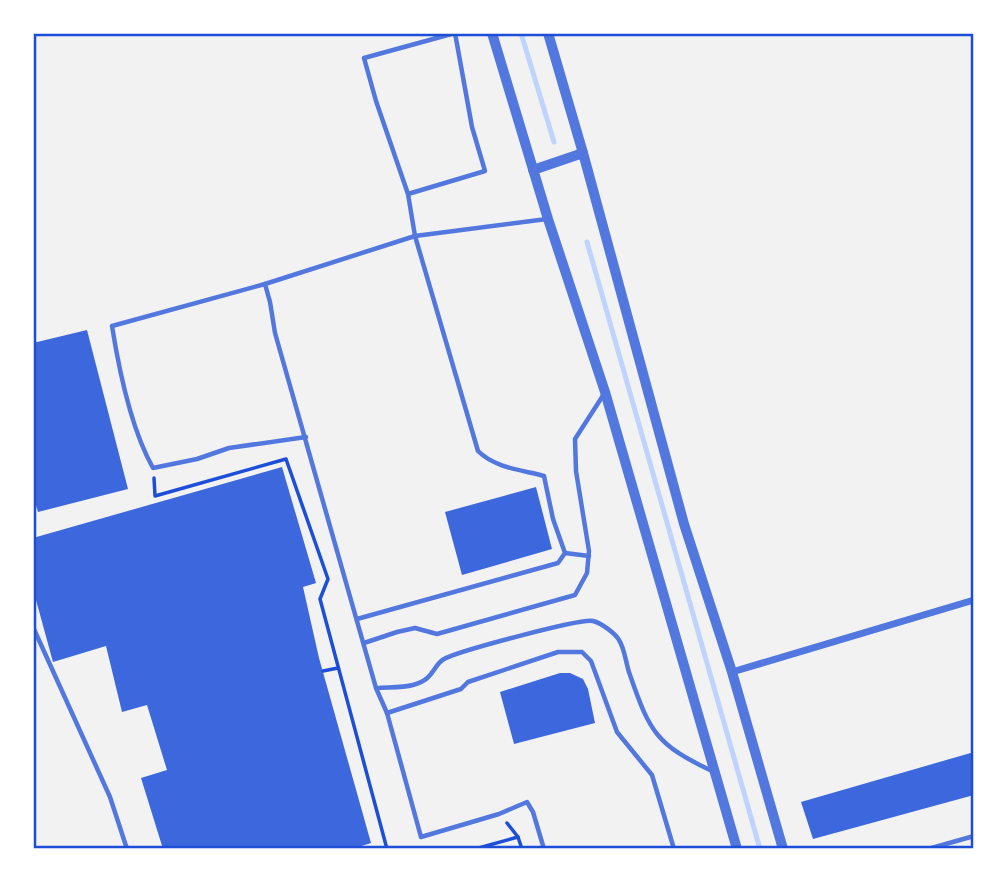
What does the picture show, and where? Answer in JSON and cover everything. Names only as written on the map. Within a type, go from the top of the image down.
[{"type":"street","points":[[492,33],[548,219],[605,392],[737,849]]},
{"type":"street","points":[[548,33],[684,524],[732,672],[783,849]]},
{"type":"street","points":[[533,170],[583,153]]},
{"type":"street","points":[[732,672],[974,600]]},
{"type":"lane","points":[[408,194],[485,171],[472,127],[455,33],[364,58],[408,194],[415,236],[478,451],[501,465],[544,476],[553,519],[565,553]]},
{"type":"lane","points":[[306,437],[229,448],[197,459],[153,468],[143,451],[118,364],[112,326],[265,284],[415,236],[548,219]]},
{"type":"lane","points":[[265,284],[275,333],[421,838],[499,814],[527,802],[533,812],[544,849]]},
{"type":"lane","points":[[364,643],[415,628],[437,634],[575,595],[587,573],[589,556],[576,471],[575,439],[605,392]]},
{"type":"lane","points":[[565,553],[589,556]]},
{"type":"lane","points":[[356,619],[558,562],[565,553]]},
{"type":"lane","points":[[376,688],[412,685],[430,678],[442,660],[460,653],[570,622],[592,621],[619,640],[642,709],[658,738],[680,756],[715,773]]},
{"type":"lane","points":[[33,627],[110,797],[127,849]]},
{"type":"lane","points":[[387,713],[461,689],[468,682],[558,652],[582,652],[591,662],[617,732],[652,775],[674,849]]},
{"type":"lane","points":[[928,849],[974,836]]},
{"type":"path","points":[[153,468],[155,496],[286,459],[328,579],[320,599],[387,849]]},
{"type":"path","points":[[323,671],[338,667]]},
{"type":"path","points":[[499,814],[518,838],[522,849]]},
{"type":"path","points":[[475,849],[518,838]]},
{"type":"building","points":[[87,330],[128,489],[38,512],[33,495],[33,343]]},
{"type":"building","points":[[282,467],[316,583],[303,587],[319,658],[371,843],[352,849],[163,849],[141,778],[167,770],[147,705],[122,712],[106,646],[53,662],[33,589],[33,538]]},
{"type":"building","points":[[536,487],[552,549],[462,575],[445,512]]},
{"type":"building","points":[[560,673],[570,673],[583,679],[588,689],[595,723],[514,744],[500,692]]},
{"type":"building","points":[[974,752],[974,795],[813,839],[801,802]]},
{"type":"waterway","points":[[521,33],[554,142]]},
{"type":"waterway","points":[[587,242],[760,849]]}]
